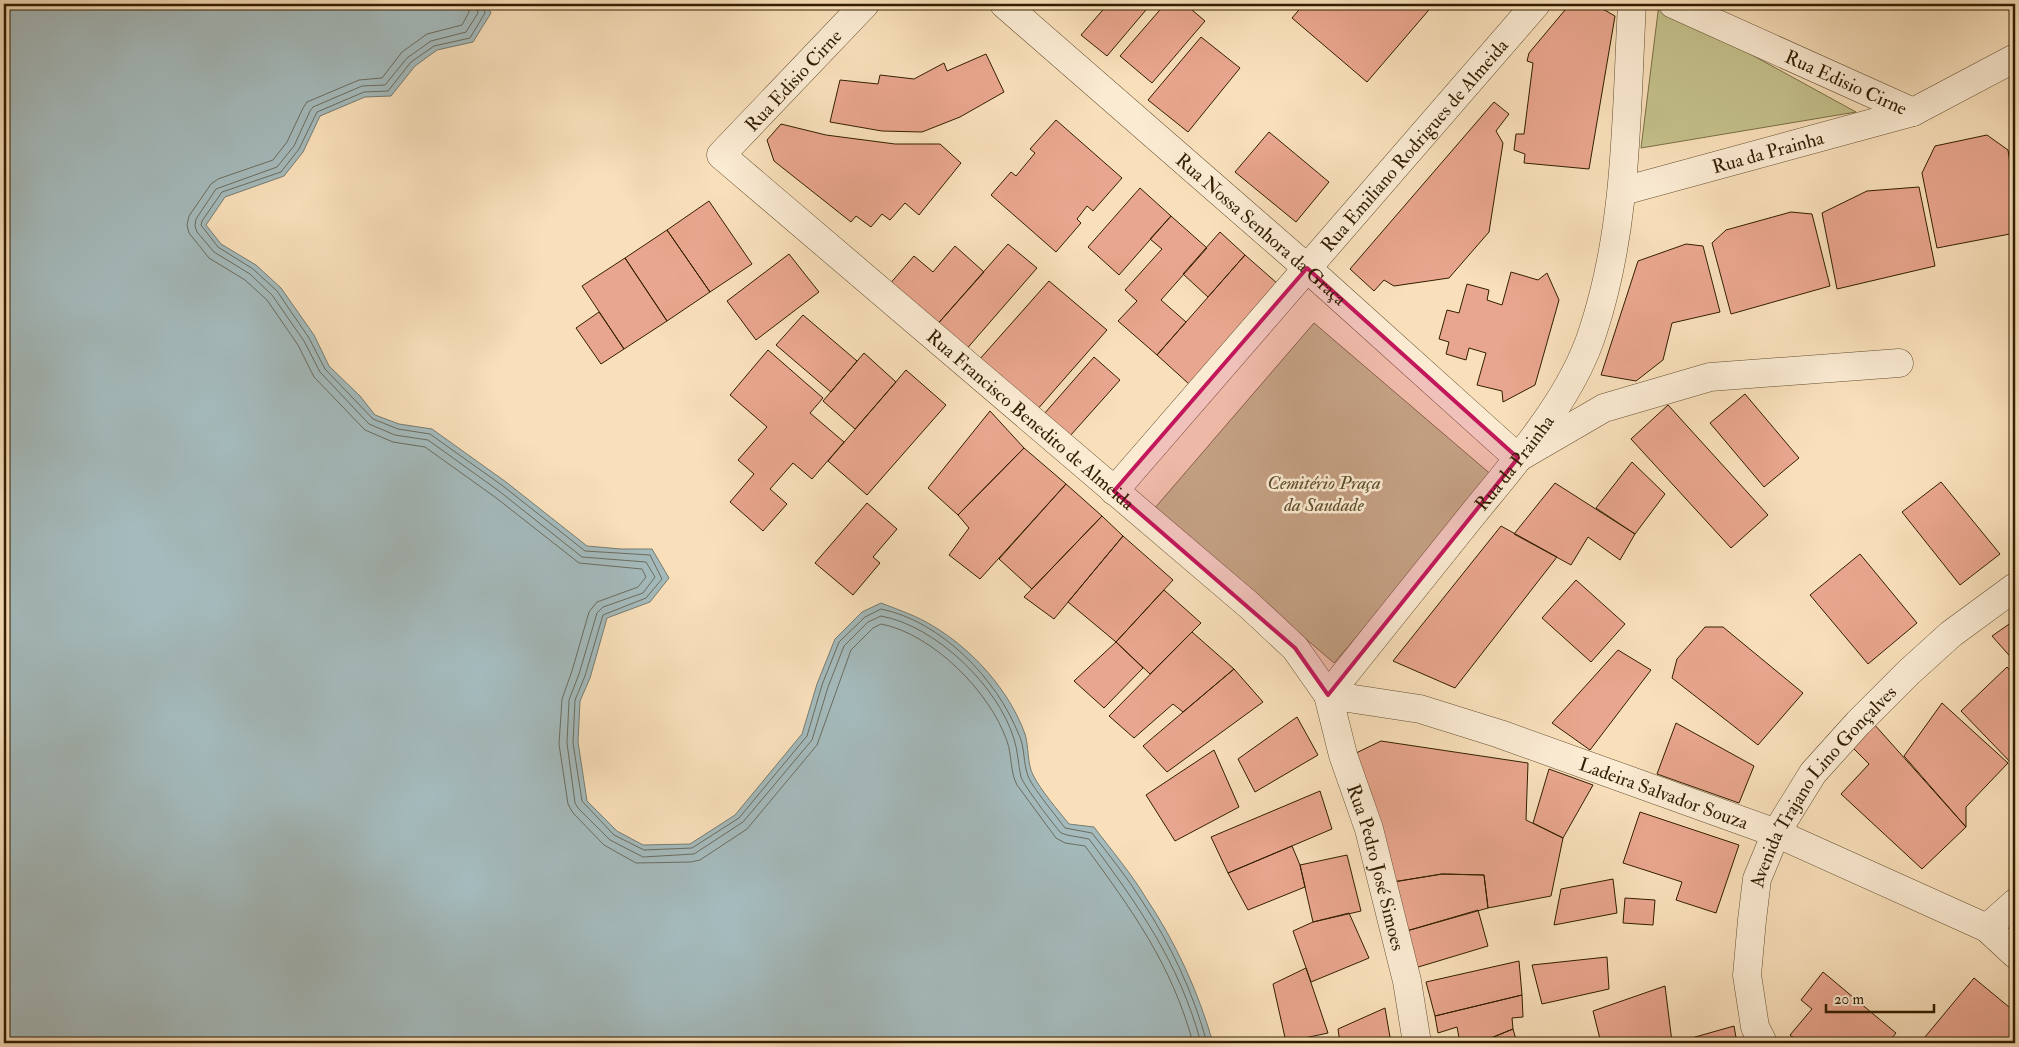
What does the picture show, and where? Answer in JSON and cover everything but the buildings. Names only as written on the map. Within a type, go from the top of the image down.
[{"type":"street","name":"Rua Edisio Cirne","points":[[721,155],[864,4]]},
{"type":"street","name":"Rua Nossa Senhora da Graça","points":[[1004,4],[1307,268],[1518,458]]},
{"type":"street","name":"Rua Emiliano Rodrigues de Almeida","points":[[1114,491],[1536,4]]},
{"type":"street","name":"Rua da Prainha","points":[[1328,695],[1518,458],[1571,383],[1593,332],[1607,282],[1623,191],[1632,4]]},
{"type":"street","name":"Rua Edisio Cirne","points":[[1673,4],[1913,112],[2015,58]]},
{"type":"street","name":"Rua da Prainha","points":[[1623,191],[1913,112]]},
{"type":"street","name":"Rua Francisco Benedito de Almeida","points":[[721,155],[1250,606],[1295,648],[1328,695]]},
{"type":"street","points":[[1518,458],[1604,408],[1710,377],[1899,363]]},
{"type":"street","name":"Avenida Trajano Lino Gonçalves","points":[[1763,1043],[1755,1027],[1747,975],[1757,879],[1776,834],[1813,774],[1858,723],[1909,672],[1951,634],[2015,587]]},
{"type":"street","name":"Ladeira Salvador Souza","points":[[1328,695],[1420,709],[1482,728],[1776,834],[1987,928],[2015,954]]},
{"type":"street","name":"Rua Pedro José Simoes","points":[[1328,695],[1343,755],[1369,829],[1406,981],[1417,1043]]},
{"type":"street","points":[[1987,928],[2015,903]]},
{"type":"highlighted area","points":[[1307,268],[1518,458],[1328,695],[1295,648],[1114,491]]},
{"type":"green space","points":[[1659,4],[1856,112],[1641,148]]},
{"type":"green space","name":"Cemitério Praça da Saudade","points":[[1314,323],[1494,477],[1334,663],[1154,509]]},
{"type":"water","points":[[4,4],[487,4],[491,13],[473,42],[437,50],[415,66],[391,96],[365,97],[320,116],[303,152],[284,176],[225,197],[206,225],[221,244],[256,265],[281,288],[314,335],[329,366],[360,396],[375,415],[399,424],[432,429],[506,482],[587,546],[652,549],[669,578],[650,602],[607,618],[590,678],[580,701],[578,742],[587,801],[617,831],[643,845],[690,844],[735,815],[802,734],[817,684],[835,639],[862,612],[881,603],[927,622],[962,647],[988,672],[1010,702],[1018,718],[1025,734],[1031,770],[1041,788],[1069,824],[1094,827],[1134,880],[1157,915],[1193,986],[1213,1043],[4,1043]]}]
